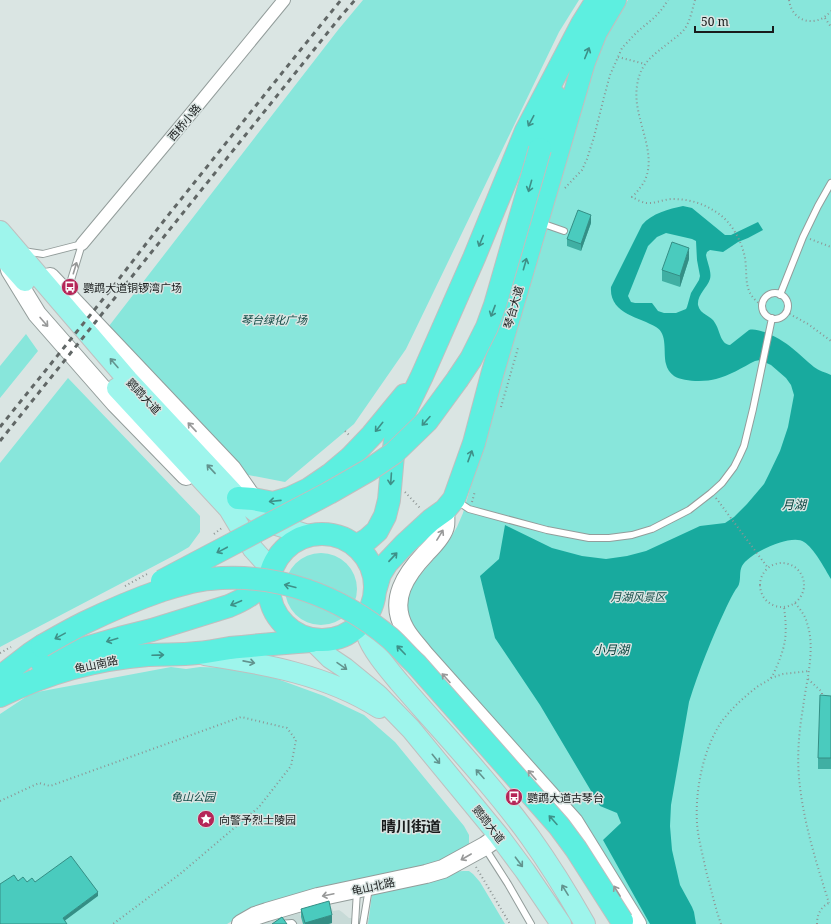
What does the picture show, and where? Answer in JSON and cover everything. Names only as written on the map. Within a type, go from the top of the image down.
[{"type":"highway","points":[[355,545],[356,546],[368,539],[377,531],[385,516],[389,500],[396,434],[405,411],[474,258],[526,131],[582,24],[597,0]]},
{"type":"highway","name":"琴台大道","points":[[456,506],[492,375],[584,62],[596,32],[615,0]]},
{"type":"highway","points":[[0,676],[42,646],[329,493],[369,470],[394,453],[427,420],[454,386],[468,364],[487,327],[496,305],[569,49]]},
{"type":"highway","points":[[239,506],[273,502],[290,498],[309,489],[331,474],[350,458],[372,435],[388,414],[422,376]]},
{"type":"highway","points":[[375,591],[374,574],[366,558],[355,545],[333,535],[321,534],[308,536],[297,540],[277,557],[270,575],[269,598],[274,613],[284,626],[297,636],[313,640],[328,641],[344,636],[357,628],[367,616],[373,604],[380,574],[387,563],[431,520],[456,506]]},
{"type":"highway","points":[[0,680],[75,651],[152,630],[239,602],[250,596],[270,575]]},
{"type":"highway","points":[[84,623],[140,598],[180,585],[209,579],[242,577],[270,581],[299,588],[324,596],[354,612],[391,639],[416,664],[559,826],[627,923]]},
{"type":"highway","name":"龟山南路","points":[[0,696],[25,684],[74,668],[106,661],[148,655],[197,654],[231,648],[313,640]]},
{"type":"main road","points":[[6,246],[54,280],[232,469],[239,506]]},
{"type":"main road","points":[[6,246],[37,314],[115,403],[186,476],[239,506]]},
{"type":"main road","name":"鹦鹉大道","points":[[6,246],[128,380],[239,506],[270,523],[308,536]]},
{"type":"main road","name":"鹦鹉大道","points":[[239,506],[253,549],[270,575]]},
{"type":"main road","points":[[456,506],[446,526],[433,546],[408,575],[403,584],[399,602],[399,612],[402,623],[424,654],[574,822],[634,918],[627,923]]},
{"type":"main road","points":[[367,616],[366,634],[398,682],[492,788],[530,836],[585,924]]},
{"type":"main road","points":[[313,640],[330,658],[345,668],[378,695],[411,729]]},
{"type":"main road","points":[[197,654],[251,662],[296,673],[338,686],[366,700],[411,729]]},
{"type":"main road","name":"鹦鹉大道","points":[[411,729],[488,835],[525,871],[561,924]]},
{"type":"main road","name":"龟山北路","points":[[241,924],[255,916],[318,897],[444,869],[469,855],[488,835]]},
{"type":"street","name":"西桥小路","points":[[82,244],[284,0]]},
{"type":"lane","points":[[780,295],[803,237],[831,182]]},
{"type":"lane","points":[[538,222],[564,231]]},
{"type":"lane","points":[[6,246],[43,254],[82,244]]},
{"type":"lane","points":[[78,305],[71,280],[82,244]]},
{"type":"lane","points":[[776,294],[780,295],[786,300],[788,308],[780,318],[772,318],[765,314],[763,302],[768,296],[776,294]]},
{"type":"lane","points":[[456,506],[547,530],[588,538],[609,538],[632,535],[652,529],[677,517],[694,506],[722,483],[734,467],[742,452],[749,427],[772,318]]},
{"type":"lane","points":[[488,835],[508,884],[531,924]]},
{"type":"lane","points":[[355,924],[363,888]]},
{"type":"lane","points":[[363,888],[363,924]]},
{"type":"lane","points":[[279,924],[293,924]]},
{"type":"path","points":[[562,194],[568,184],[582,170],[587,159],[610,75],[622,48],[629,39],[655,17],[668,0]]},
{"type":"path","points":[[695,0],[688,23],[682,32],[644,64],[638,78],[636,96],[648,152],[648,167],[645,180],[632,197],[647,203],[673,199],[694,202],[708,207],[720,215],[735,231],[744,254],[749,292],[758,303],[763,306]]},
{"type":"path","points":[[789,0],[789,5],[793,12],[805,21],[820,20],[827,16],[831,11]]},
{"type":"path","points":[[824,18],[831,27]]},
{"type":"path","points":[[618,58],[644,64]]},
{"type":"path","points":[[803,237],[831,247]]},
{"type":"path","points":[[786,312],[808,324],[831,341]]},
{"type":"path","points":[[500,410],[520,342]]},
{"type":"path","points":[[456,506],[476,487]]},
{"type":"path","points":[[715,497],[768,568]]},
{"type":"path","points":[[210,538],[239,506]]},
{"type":"path","points":[[786,563],[797,568],[803,578],[804,589],[795,603],[784,607],[778,606],[768,602],[764,597],[761,592],[760,581],[762,575],[768,568],[775,564],[786,563]]},
{"type":"path","points":[[123,587],[150,572]]},
{"type":"path","points":[[795,603],[804,616],[809,628],[810,644],[809,671],[798,746],[799,778],[809,835],[830,902],[820,911],[817,924]]},
{"type":"path","points":[[771,678],[781,655],[786,637],[784,607]]},
{"type":"path","points":[[0,653],[14,646]]},
{"type":"path","points":[[721,924],[711,889],[697,823],[698,794],[701,773],[710,744],[730,710],[759,686],[771,678],[783,674],[809,671]]},
{"type":"path","points":[[808,678],[822,692],[822,697]]},
{"type":"path","points":[[0,801],[39,783],[50,786],[241,718],[287,728],[296,740],[291,766],[259,807],[180,874],[113,924]]},
{"type":"path","points":[[469,855],[510,924]]},
{"type":"shaded area","points":[[332,908],[333,911],[339,910],[349,918],[369,918],[368,924],[259,924],[299,910],[301,917]]},
{"type":"green space","name":"琴台绿化广场","points":[[363,0],[579,0],[559,32],[406,349],[354,424],[285,482],[243,474],[109,326],[338,30]]},
{"type":"green space","name":"月湖风景区","points":[[628,0],[831,0],[831,924],[641,924],[419,639],[406,611],[406,600],[416,580],[449,541],[463,513],[594,60],[609,29]]},
{"type":"green space","points":[[26,334],[38,351],[0,398],[0,366]]},
{"type":"green space","points":[[68,378],[200,516],[200,532],[189,547],[177,554],[0,647],[0,463]]},
{"type":"green space","points":[[321,553],[341,559],[351,569],[357,589],[351,609],[341,619],[321,625],[301,619],[291,609],[285,589],[291,569],[301,559]]},
{"type":"green space","name":"龟山公园","points":[[171,667],[186,669],[200,667],[230,668],[272,677],[324,696],[364,715],[395,742],[464,826],[469,835],[469,845],[458,858],[244,914],[227,924],[0,924],[0,714],[32,693]]},
{"type":"green space","points":[[469,871],[480,882],[505,924],[368,924],[372,894],[453,872]]},
{"type":"water","name":"小月湖","points":[[683,206],[692,208],[725,235],[731,235],[758,222],[763,230],[738,242],[723,252],[710,250],[707,252],[706,255],[710,270],[710,279],[699,298],[698,305],[703,313],[713,320],[724,342],[730,345],[749,330],[772,335],[795,350],[816,368],[831,375],[831,579],[812,549],[804,542],[798,540],[781,542],[762,550],[746,561],[742,566],[739,584],[731,598],[701,666],[689,702],[671,805],[670,826],[672,850],[680,885],[692,907],[696,924],[650,924],[603,840],[621,823],[617,813],[600,806],[540,705],[495,638],[480,576],[499,559],[505,525],[552,548],[582,556],[606,559],[627,556],[646,551],[700,526],[725,523],[734,517],[747,504],[764,484],[780,451],[788,427],[794,395],[791,385],[786,378],[771,365],[760,360],[755,361],[726,376],[712,380],[695,381],[678,378],[671,374],[667,368],[664,339],[660,330],[620,309],[612,296],[611,287],[642,225],[651,217],[667,210]],"holes":[[[666,233],[696,241],[700,276],[691,293],[686,309],[676,313],[664,313],[658,311],[652,303],[631,302],[628,296],[648,246],[657,237]]]},
{"type":"building","points":[[578,210],[591,215],[581,244],[567,239]]},
{"type":"building","points":[[672,242],[689,248],[680,276],[662,270]]},
{"type":"building","points":[[820,695],[831,696],[831,758],[818,758]]},
{"type":"building","points":[[71,856],[98,892],[63,918],[67,924],[0,924],[0,884],[14,875],[18,881],[23,877],[27,882],[32,878],[35,882]]},
{"type":"building","points":[[329,901],[332,915],[305,923],[301,909]]},
{"type":"building","points":[[282,917],[287,924],[272,924]]},
{"type":"railway","points":[[0,427],[341,0]]},
{"type":"railway","points":[[0,441],[355,0]]},
{"type":"place","name":"鹦鹉大道铜锣湾广场","points":[[70,287]]},
{"type":"place","name":"鹦鹉大道古琴台","points":[[514,797]]},
{"type":"place","name":"向警予烈士陵园","points":[[206,819]]},
{"type":"district","name":"晴川街道","points":[[411,826]]},
{"type":"water label","name":"月湖","points":[[794,504]]}]
